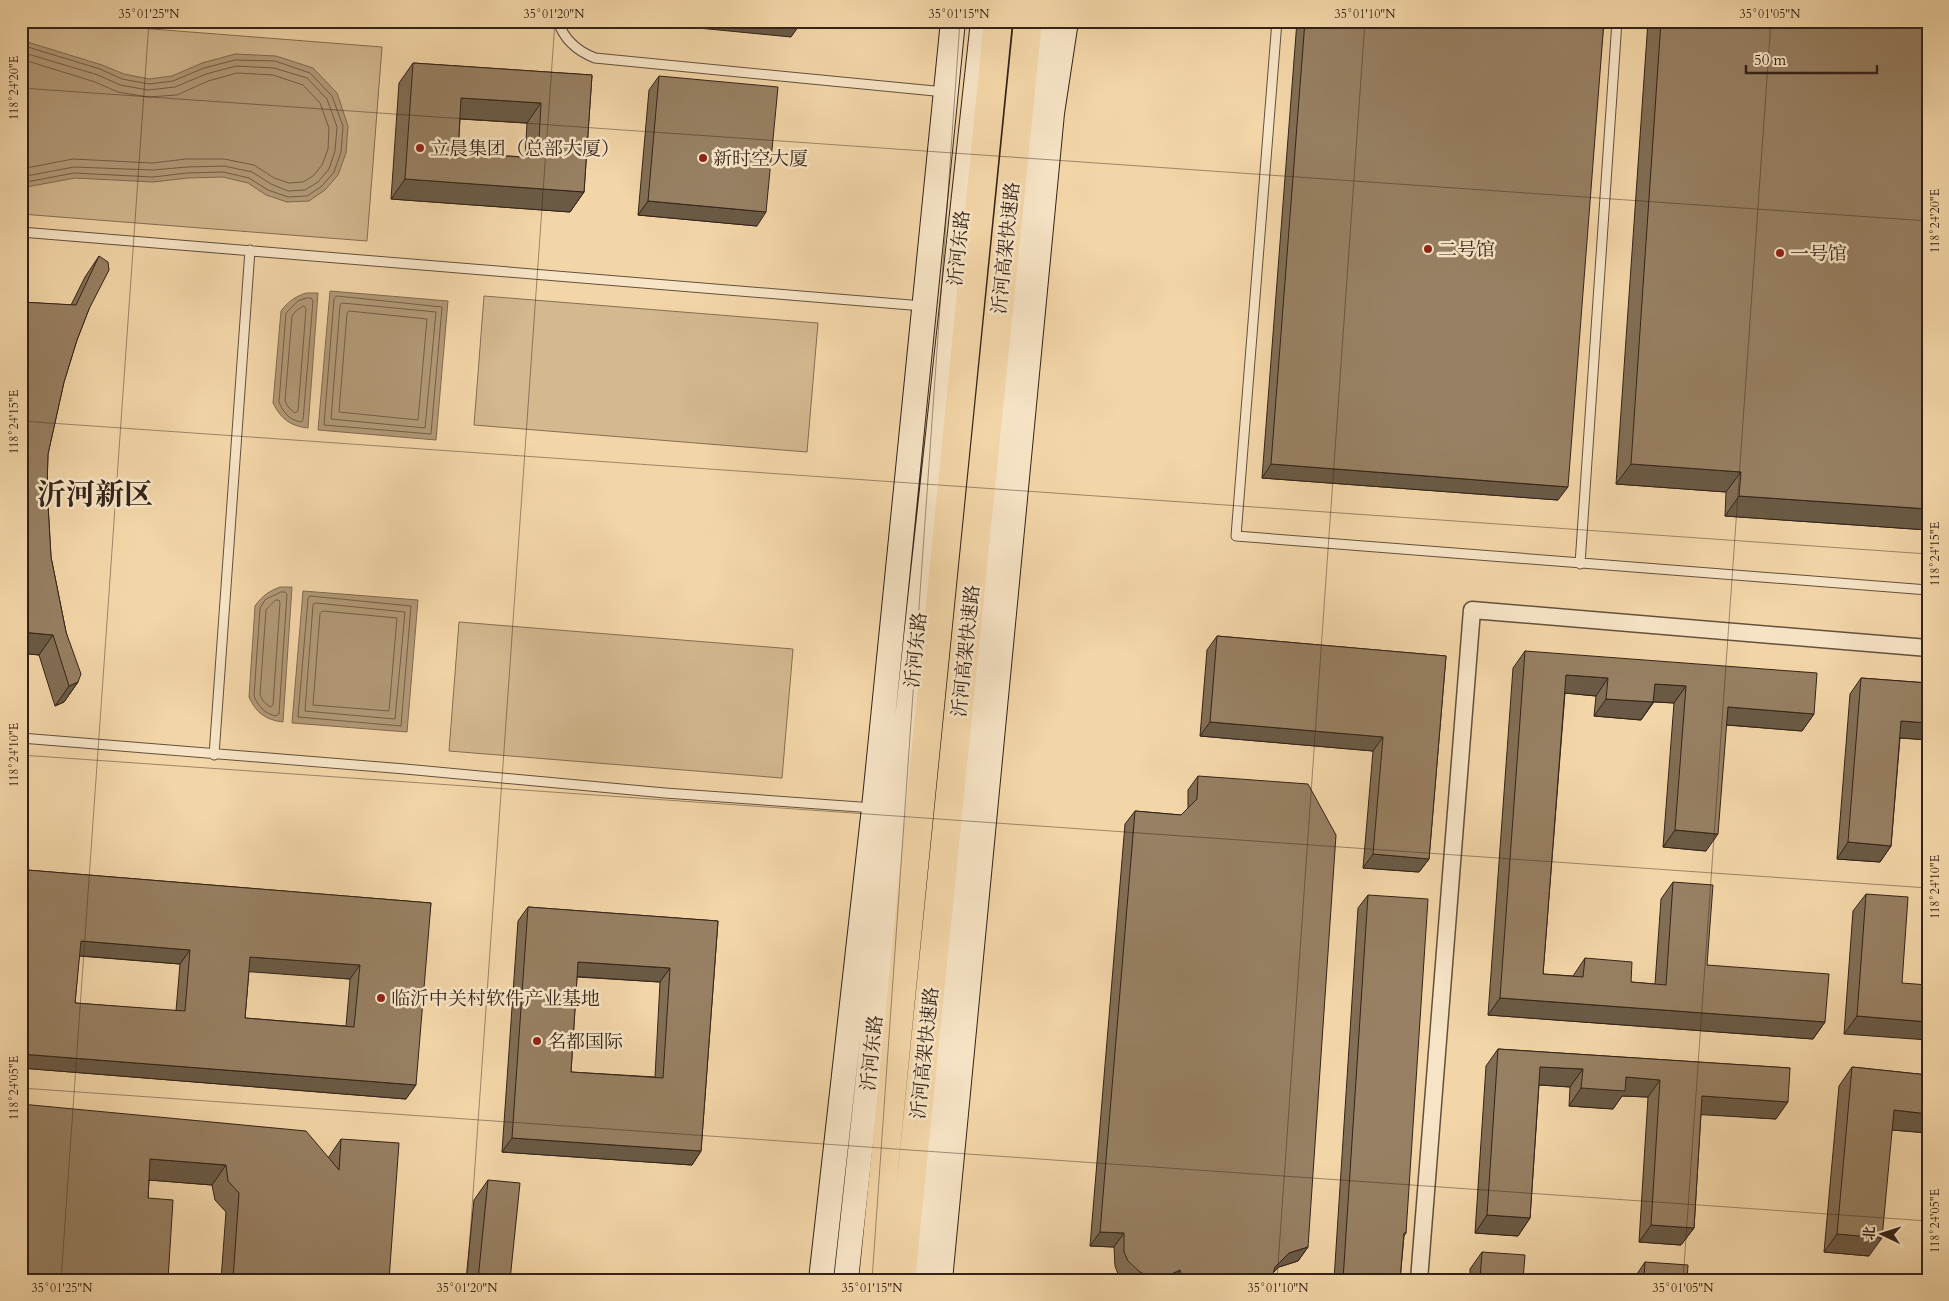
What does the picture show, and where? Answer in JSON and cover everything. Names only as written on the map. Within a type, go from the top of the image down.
[{"type":"highway","name":"沂河高架快速路","points":[[873,1280],[998,21]]},
{"type":"highway","name":"沂河高架快速路","points":[[901,1280],[1028,21]]},
{"type":"main road","points":[[821,1280],[874,808],[926,306],[953,21]]},
{"type":"main road","name":"沂河东路","points":[[846,1280],[983,21]]},
{"type":"main road","points":[[917,1280],[1045,21]]},
{"type":"main road","points":[[940,1280],[1047,161],[1052,113],[1066,21]]},
{"type":"main road","points":[[1026,208],[1047,161]]},
{"type":"street","points":[[1419,1280],[1472,610],[1928,648]]},
{"type":"lane","points":[[558,21],[560,30],[570,42],[582,53],[595,58],[945,92]]},
{"type":"lane","points":[[1277,21],[1236,536],[1928,590]]},
{"type":"lane","points":[[1580,564],[1617,21]]},
{"type":"lane","points":[[21,232],[926,306]]},
{"type":"lane","points":[[214,755],[250,250]]},
{"type":"lane","points":[[21,738],[405,769],[656,792],[874,808]]},
{"type":"shaded area","points":[[21,21],[50,21],[382,47],[367,241],[21,214]]},
{"type":"shaded area","points":[[484,296],[818,323],[807,452],[474,425]]},
{"type":"shaded area","points":[[459,622],[793,649],[782,778],[449,751]]},
{"type":"water","points":[[21,40],[102,65],[124,74],[149,79],[172,76],[202,63],[235,54],[276,56],[313,68],[337,93],[348,126],[346,153],[338,175],[325,190],[309,201],[287,202],[266,195],[248,183],[223,177],[153,182],[75,178],[21,188]]},
{"type":"water","points":[[330,291],[448,301],[436,440],[318,430]]},
{"type":"water","points":[[306,293],[318,293],[308,428],[296,426],[287,421],[273,403],[281,311],[292,300]]},
{"type":"water","points":[[280,587],[292,587],[283,722],[272,720],[262,715],[249,697],[255,606],[266,594]]},
{"type":"water","points":[[303,591],[418,600],[407,732],[292,723]]},
{"type":"building","points":[[780,21],[801,21],[801,23]]},
{"type":"building","name":"二号馆","points":[[1305,21],[1604,21],[1568,487],[1271,464]]},
{"type":"building","name":"一号馆","points":[[1661,21],[1928,21],[1928,509],[1739,496],[1741,472],[1631,464]]},
{"type":"building","points":[[413,63],[592,75],[584,192],[405,179]],"holes":[[[461,98],[541,103],[538,158],[458,153]]]},
{"type":"building","name":"新时空大厦","points":[[659,76],[778,87],[766,212],[648,201]]},
{"type":"building","points":[[99,256],[108,262],[109,270],[89,309],[77,340],[64,382],[48,454],[47,487],[51,557],[66,632],[81,674],[78,682],[69,686],[53,635],[21,632],[21,302],[76,305]]},
{"type":"building","points":[[1217,636],[1446,656],[1429,859],[1373,854],[1383,737],[1210,722]]},
{"type":"building","points":[[1525,651],[1817,673],[1814,714],[1728,707],[1718,834],[1675,830],[1686,686],[1655,684],[1653,702],[1606,699],[1608,678],[1566,675],[1543,974],[1583,977],[1585,958],[1632,962],[1631,982],[1666,985],[1673,882],[1713,885],[1707,965],[1829,974],[1825,1022],[1500,998]]},
{"type":"building","points":[[1861,678],[1928,683],[1928,723],[1901,721],[1891,846],[1848,842]]},
{"type":"building","points":[[1198,776],[1308,784],[1336,835],[1308,1247],[1289,1253],[1275,1267],[1271,1280],[1183,1280],[1180,1270],[1165,1277],[1148,1276],[1140,1272],[1128,1261],[1124,1252],[1124,1233],[1100,1232],[1135,811],[1181,815],[1197,799]]},
{"type":"building","name":"临沂中关村软件产业基地","points":[[27,870],[431,903],[416,1085],[21,1054],[21,944]],"holes":[[[81,941],[190,950],[185,1011],[75,1003]],[[250,957],[360,965],[354,1027],[245,1018]]]},
{"type":"building","points":[[1866,894],[1908,897],[1902,983],[1928,985],[1928,1022],[1857,1016]]},
{"type":"building","points":[[1368,895],[1428,899],[1406,1233],[1404,1233],[1400,1280],[1343,1280]]},
{"type":"building","name":"名都国际","points":[[528,907],[718,921],[701,1151],[512,1138]],"holes":[[[578,962],[670,968],[663,1078],[571,1072]]]},
{"type":"building","points":[[1498,1049],[1790,1068],[1788,1102],[1702,1096],[1694,1228],[1651,1225],[1660,1080],[1626,1077],[1625,1091],[1581,1088],[1583,1069],[1540,1067],[1530,1218],[1487,1215]]},
{"type":"building","points":[[1852,1067],[1928,1075],[1928,1114],[1894,1110],[1882,1238],[1837,1234]]},
{"type":"building","points":[[21,1104],[306,1131],[339,1170],[341,1139],[399,1143],[389,1280],[233,1280],[239,1193],[228,1181],[226,1165],[150,1159],[148,1198],[173,1200],[168,1280],[114,1280],[21,1273]]},
{"type":"building","points":[[488,1180],[520,1183],[510,1280],[478,1280]]},
{"type":"building","points":[[1482,1252],[1525,1255],[1523,1280],[1480,1280]]},
{"type":"building","points":[[1645,1262],[1688,1265],[1687,1280],[1644,1280]]},
{"type":"building","points":[[1809,1278],[1827,1280],[1809,1280]]},
{"type":"place","name":"立晨集团（总部大厦）","points":[[420,148]]},
{"type":"place","name":"新时空大厦","points":[[703,158]]},
{"type":"place","name":"二号馆","points":[[1428,249]]},
{"type":"place","name":"一号馆","points":[[1780,253]]},
{"type":"place","name":"临沂中关村软件产业基地","points":[[381,998]]},
{"type":"place","name":"名都国际","points":[[537,1041]]},
{"type":"district","name":"沂河新区","points":[[95,494]]}]
